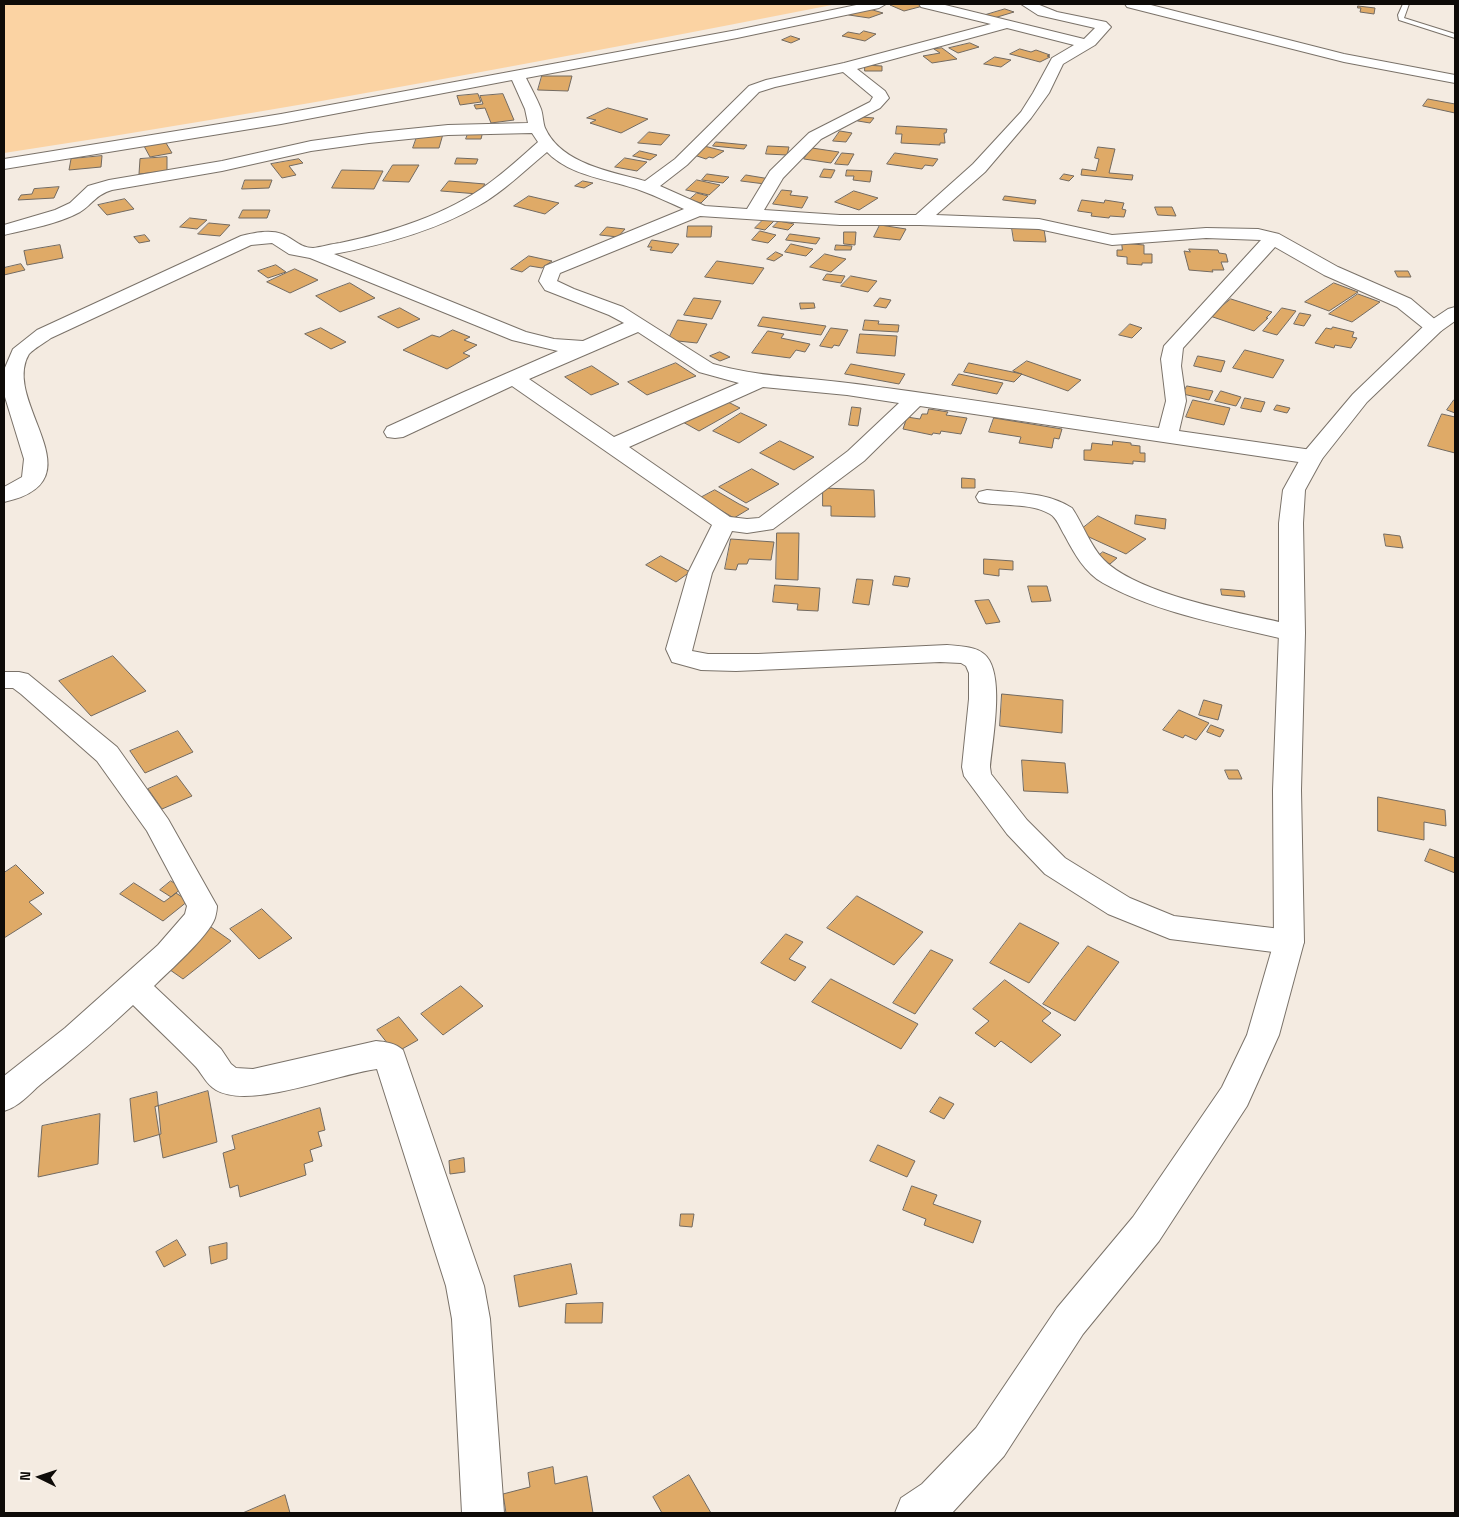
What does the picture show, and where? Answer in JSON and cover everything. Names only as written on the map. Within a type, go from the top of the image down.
[{"type":"street","points":[[4,164],[204,133],[737,34],[879,4]]},
{"type":"street","points":[[926,4],[1086,44]]},
{"type":"street","points":[[920,220],[979,168],[1026,115],[1042,93],[1057,61],[1086,44],[1104,27],[1103,25],[1049,13],[1033,8],[1028,4]]},
{"type":"street","points":[[1132,4],[1344,58],[1455,79]]},
{"type":"street","points":[[1049,13],[1077,5]]},
{"type":"street","points":[[648,187],[681,162],[742,102],[750,91],[770,83],[846,67],[1004,25]]},
{"type":"street","points":[[752,215],[776,175],[816,136],[875,105],[880,98],[880,94],[846,67]]},
{"type":"street","points":[[517,75],[533,109],[542,135],[559,155],[572,163],[648,187],[698,210],[840,220],[920,220],[1039,224],[1112,240],[1236,233],[1258,234],[1274,238],[1331,271],[1444,320],[1394,363],[1360,398],[1312,458],[1294,490],[1291,523],[1292,633],[1286,790],[1289,942],[1263,1035],[1235,1096],[1146,1229],[1070,1321],[990,1442],[937,1499],[916,1513]]},
{"type":"street","points":[[4,230],[61,214],[76,207],[94,190],[109,185],[222,166],[288,150],[401,134],[458,130],[542,135]]},
{"type":"street","points":[[313,253],[371,242],[450,214],[494,188],[542,135]]},
{"type":"street","points":[[698,210],[572,260],[550,272],[548,281],[552,286],[598,303],[639,324],[712,371],[760,381],[847,389],[1312,458]]},
{"type":"street","points":[[4,495],[20,488],[32,479],[36,468],[35,456],[19,411],[14,388],[15,363],[28,344],[53,330],[247,240],[267,237],[277,238],[295,250],[313,253],[520,336],[553,345],[588,347]]},
{"type":"street","points":[[1167,437],[1176,403],[1176,381],[1171,358],[1174,346],[1274,238]]},
{"type":"street","points":[[395,432],[639,324]]},
{"type":"street","points":[[514,378],[724,523],[747,526],[765,524],[856,456],[915,400]]},
{"type":"street","points":[[613,446],[760,381]]},
{"type":"street","points":[[987,497],[1057,507],[1064,513],[1095,566],[1112,578],[1132,588],[1164,599],[1292,633]]},
{"type":"street","points":[[724,523],[700,573],[679,649],[681,656],[696,662],[750,663],[878,656],[952,654],[970,657],[980,667],[982,684],[976,767],[978,776],[1017,827],[1055,866],[1119,906],[1170,927],[1289,942]]},
{"type":"street","points":[[4,680],[18,680],[30,688],[107,754],[158,826],[202,906],[200,918],[190,931],[133,986],[77,1037],[15,1086],[4,1097]]},
{"type":"street","points":[[133,986],[209,1059],[220,1074],[229,1081],[253,1083],[376,1055],[387,1056],[391,1060],[465,1286],[471,1319],[483,1513]]},
{"type":"lane","points":[[1406,4],[1401,19],[1455,36]]},
{"type":"shaded area","points":[[4,4],[837,4],[317,102],[4,153]]},
{"type":"building","points":[[917,4],[923,6],[904,11],[890,5]]},
{"type":"building","points":[[1358,6],[1375,8],[1374,14],[1360,12],[1361,8],[1358,8]]},
{"type":"building","points":[[866,8],[883,13],[869,18],[849,15]]},
{"type":"building","points":[[1005,9],[1014,12],[994,18],[985,15]]},
{"type":"building","points":[[864,31],[876,34],[865,41],[842,36],[848,32],[859,34]]},
{"type":"building","points":[[791,36],[800,39],[791,43],[782,40]]},
{"type":"building","points":[[970,43],[979,47],[958,53],[949,48]]},
{"type":"building","points":[[942,48],[957,59],[932,63],[923,56],[940,53],[934,49]]},
{"type":"building","points":[[1020,49],[1031,52],[1036,50],[1050,55],[1047,56],[1050,57],[1040,62],[1010,54]]},
{"type":"building","points":[[995,57],[1011,60],[1001,67],[984,64]]},
{"type":"building","points":[[865,65],[882,66],[882,71],[865,71]]},
{"type":"building","points":[[542,76],[572,76],[568,91],[538,90]]},
{"type":"building","points":[[478,94],[481,102],[460,105],[457,96]]},
{"type":"building","points":[[503,94],[514,120],[491,123],[485,108],[476,109],[474,105],[483,104],[480,96]]},
{"type":"building","points":[[1428,99],[1455,104],[1455,113],[1423,106]]},
{"type":"building","points":[[608,108],[648,119],[621,133],[590,123],[596,120],[587,118]]},
{"type":"building","points":[[862,117],[874,118],[870,123],[858,121]]},
{"type":"building","points":[[897,126],[947,129],[946,133],[944,133],[945,143],[940,143],[940,145],[901,143],[902,134],[896,134]]},
{"type":"building","points":[[469,131],[483,131],[481,139],[466,139]]},
{"type":"building","points":[[840,131],[852,133],[846,142],[833,141]]},
{"type":"building","points":[[649,132],[670,135],[661,145],[638,143]]},
{"type":"building","points":[[418,134],[443,134],[439,148],[413,148]]},
{"type":"building","points":[[716,142],[747,145],[744,149],[713,146]]},
{"type":"building","points":[[166,143],[172,153],[150,157],[144,146]]},
{"type":"building","points":[[704,146],[724,151],[713,158],[709,157],[706,159],[694,155]]},
{"type":"building","points":[[768,146],[789,147],[787,155],[766,154]]},
{"type":"building","points":[[1098,147],[1115,149],[1109,173],[1133,175],[1132,180],[1081,175],[1082,169],[1096,171],[1099,159],[1095,158]]},
{"type":"building","points":[[812,148],[839,152],[831,163],[804,159]]},
{"type":"building","points":[[640,151],[657,155],[650,160],[633,156]]},
{"type":"building","points":[[842,153],[854,154],[848,165],[835,164]]},
{"type":"building","points":[[895,153],[938,159],[933,166],[925,165],[922,169],[887,164]]},
{"type":"building","points":[[102,156],[101,167],[69,170],[71,159]]},
{"type":"building","points":[[167,157],[167,171],[139,174],[140,159]]},
{"type":"building","points":[[457,158],[478,159],[476,164],[455,164]]},
{"type":"building","points":[[625,158],[647,162],[637,171],[615,167]]},
{"type":"building","points":[[299,159],[303,163],[289,166],[296,175],[282,178],[271,164]]},
{"type":"building","points":[[393,165],[419,165],[409,182],[383,181]]},
{"type":"building","points":[[824,169],[835,170],[831,178],[820,177]]},
{"type":"building","points":[[342,170],[383,171],[374,189],[332,188]]},
{"type":"building","points":[[847,170],[872,171],[870,182],[853,180],[854,176],[846,176]]},
{"type":"building","points":[[707,174],[729,177],[723,183],[702,180]]},
{"type":"building","points":[[1064,174],[1074,176],[1069,181],[1060,179]]},
{"type":"building","points":[[746,175],[770,179],[765,184],[741,181]]},
{"type":"building","points":[[245,180],[272,180],[269,188],[242,189]]},
{"type":"building","points":[[697,180],[720,185],[709,195],[686,190]]},
{"type":"building","points":[[449,181],[485,184],[478,194],[441,191]]},
{"type":"building","points":[[583,181],[593,183],[584,188],[575,186]]},
{"type":"building","points":[[59,187],[54,198],[18,200],[21,195],[32,194],[34,189]]},
{"type":"building","points":[[782,190],[792,191],[790,195],[808,197],[802,208],[773,204]]},
{"type":"building","points":[[854,191],[878,198],[859,210],[835,202]]},
{"type":"building","points":[[697,193],[708,196],[701,203],[689,200]]},
{"type":"building","points":[[529,196],[559,203],[545,214],[514,206]]},
{"type":"building","points":[[1005,196],[1036,200],[1035,204],[1003,200]]},
{"type":"building","points":[[125,199],[134,209],[107,215],[98,205]]},
{"type":"building","points":[[1082,200],[1104,203],[1105,200],[1124,203],[1122,209],[1126,210],[1124,217],[1091,216],[1092,213],[1078,211]]},
{"type":"building","points":[[1155,207],[1172,207],[1176,216],[1158,215]]},
{"type":"building","points":[[243,210],[270,210],[267,218],[239,218]]},
{"type":"building","points":[[190,218],[207,220],[197,229],[180,227]]},
{"type":"building","points":[[764,219],[775,220],[765,230],[755,228]]},
{"type":"building","points":[[779,221],[794,224],[788,230],[773,227]]},
{"type":"building","points":[[209,223],[230,225],[220,236],[198,234]]},
{"type":"building","points":[[880,225],[906,229],[900,240],[874,237]]},
{"type":"building","points":[[688,226],[712,226],[711,237],[687,237]]},
{"type":"building","points":[[607,227],[625,229],[618,237],[600,235]]},
{"type":"building","points":[[1012,228],[1044,229],[1046,242],[1014,241]]},
{"type":"building","points":[[760,231],[776,235],[768,243],[752,240]]},
{"type":"building","points":[[844,232],[856,232],[855,245],[844,244]]},
{"type":"building","points":[[790,234],[820,238],[816,244],[786,240]]},
{"type":"building","points":[[145,235],[150,241],[139,243],[134,237]]},
{"type":"building","points":[[652,240],[679,244],[672,253],[650,250],[652,247],[648,247]]},
{"type":"building","points":[[1122,243],[1144,245],[1144,254],[1152,254],[1152,263],[1142,263],[1142,265],[1127,264],[1127,257],[1117,256],[1117,250],[1122,250]]},
{"type":"building","points":[[791,244],[813,249],[806,256],[785,252]]},
{"type":"building","points":[[60,245],[63,258],[27,265],[24,251]]},
{"type":"building","points":[[836,245],[852,246],[851,250],[835,250]]},
{"type":"building","points":[[1189,249],[1218,250],[1219,253],[1226,254],[1228,262],[1221,262],[1224,270],[1212,270],[1213,272],[1189,270],[1184,251],[1190,252]]},
{"type":"building","points":[[776,252],[783,255],[774,261],[767,259]]},
{"type":"building","points":[[825,254],[846,259],[831,272],[810,267]]},
{"type":"building","points":[[529,256],[552,261],[542,268],[530,266],[522,272],[511,269]]},
{"type":"building","points":[[717,261],[764,268],[753,284],[705,277]]},
{"type":"building","points":[[21,264],[25,270],[4,275],[4,268]]},
{"type":"building","points":[[276,265],[286,272],[268,278],[258,271]]},
{"type":"building","points":[[295,269],[318,280],[290,293],[267,282]]},
{"type":"building","points":[[1395,271],[1408,271],[1411,277],[1398,277]]},
{"type":"building","points":[[827,274],[845,276],[841,283],[823,280]]},
{"type":"building","points":[[851,276],[877,281],[868,292],[841,286]]},
{"type":"building","points":[[350,283],[375,298],[340,312],[316,296]]},
{"type":"building","points":[[1334,283],[1358,292],[1329,311],[1305,302]]},
{"type":"building","points":[[1358,294],[1380,302],[1352,322],[1329,314]]},
{"type":"building","points":[[694,298],[721,301],[712,319],[684,315]]},
{"type":"building","points":[[880,298],[891,300],[886,308],[874,306]]},
{"type":"building","points":[[1231,299],[1272,312],[1254,331],[1210,316]]},
{"type":"building","points":[[800,303],[814,303],[815,308],[801,309]]},
{"type":"building","points":[[400,308],[420,319],[398,328],[378,317]]},
{"type":"building","points":[[1282,308],[1296,311],[1277,335],[1263,331]]},
{"type":"building","points":[[1300,313],[1311,315],[1304,326],[1294,324]]},
{"type":"building","points":[[763,317],[826,326],[821,335],[758,326]]},
{"type":"building","points":[[678,320],[707,324],[697,343],[668,340]]},
{"type":"building","points":[[865,320],[879,321],[878,324],[899,325],[898,332],[863,330]]},
{"type":"building","points":[[1130,324],[1142,328],[1132,338],[1119,335]]},
{"type":"building","points":[[1333,327],[1354,332],[1352,337],[1357,338],[1351,348],[1335,345],[1334,348],[1315,343],[1326,328],[1331,329]]},
{"type":"building","points":[[321,328],[346,342],[331,349],[305,334]]},
{"type":"building","points":[[831,328],[848,330],[839,346],[834,345],[832,348],[820,346]]},
{"type":"building","points":[[453,330],[470,337],[464,340],[477,345],[463,353],[470,356],[447,369],[403,350],[432,335],[439,337]]},
{"type":"building","points":[[768,331],[784,334],[781,338],[810,344],[805,352],[796,350],[790,358],[752,353]]},
{"type":"building","points":[[860,334],[897,336],[895,356],[857,353]]},
{"type":"building","points":[[1245,350],[1284,360],[1273,378],[1233,368]]},
{"type":"building","points":[[720,352],[730,357],[720,361],[710,356]]},
{"type":"building","points":[[1198,356],[1225,361],[1221,372],[1194,366]]},
{"type":"building","points":[[1027,361],[1081,380],[1068,391],[1013,371]]},
{"type":"building","points":[[676,363],[696,376],[647,395],[628,382]]},
{"type":"building","points":[[969,363],[1022,374],[1014,382],[964,372]]},
{"type":"building","points":[[851,364],[905,374],[899,384],[845,374]]},
{"type":"building","points":[[592,366],[619,384],[591,395],[565,377]]},
{"type":"building","points":[[959,374],[1003,383],[997,394],[952,385]]},
{"type":"building","points":[[1187,386],[1213,391],[1209,400],[1183,394]]},
{"type":"building","points":[[1221,391],[1241,397],[1236,406],[1215,401]]},
{"type":"building","points":[[1245,398],[1265,402],[1261,412],[1241,408]]},
{"type":"building","points":[[722,399],[740,408],[699,431],[681,421]]},
{"type":"building","points":[[1193,400],[1230,408],[1224,425],[1186,417]]},
{"type":"building","points":[[1455,400],[1455,413],[1447,410]]},
{"type":"building","points":[[1277,405],[1290,408],[1287,413],[1274,410]]},
{"type":"building","points":[[852,407],[861,408],[858,426],[849,425]]},
{"type":"building","points":[[929,409],[948,412],[946,415],[967,418],[961,434],[941,431],[940,434],[933,433],[932,435],[903,429],[907,417],[920,419],[922,414],[927,414]]},
{"type":"building","points":[[741,413],[767,425],[739,443],[713,431]]},
{"type":"building","points":[[1442,414],[1455,417],[1455,453],[1428,446]]},
{"type":"building","points":[[994,418],[1062,429],[1059,439],[1054,438],[1052,448],[1019,443],[1021,437],[989,432]]},
{"type":"building","points":[[780,441],[814,457],[794,470],[760,453]]},
{"type":"building","points":[[1113,441],[1140,446],[1140,453],[1145,453],[1145,462],[1133,461],[1133,464],[1084,460],[1084,450],[1091,450],[1092,443],[1112,445]]},
{"type":"building","points":[[752,469],[779,484],[746,503],[719,487]]},
{"type":"building","points":[[962,478],[975,479],[975,488],[962,488]]},
{"type":"building","points":[[823,488],[874,490],[875,517],[831,516],[831,506],[823,506]]},
{"type":"building","points":[[715,490],[749,509],[734,518],[700,498]]},
{"type":"building","points":[[1136,515],[1166,519],[1165,529],[1135,524]]},
{"type":"building","points":[[1098,516],[1146,539],[1126,554],[1078,532]]},
{"type":"building","points":[[777,533],[799,533],[798,580],[776,579]]},
{"type":"building","points":[[1384,534],[1400,536],[1403,548],[1386,546]]},
{"type":"building","points":[[731,539],[774,542],[771,560],[749,559],[747,564],[738,564],[736,570],[725,569]]},
{"type":"building","points":[[1103,552],[1117,558],[1110,564],[1096,558]]},
{"type":"building","points":[[661,556],[690,572],[676,582],[646,565]]},
{"type":"building","points":[[984,559],[1013,561],[1013,570],[999,569],[999,576],[984,574]]},
{"type":"building","points":[[895,576],[910,578],[908,587],[893,585]]},
{"type":"building","points":[[857,579],[873,580],[869,605],[853,603]]},
{"type":"building","points":[[775,585],[820,588],[818,611],[797,610],[798,604],[773,602]]},
{"type":"building","points":[[1028,586],[1047,586],[1051,601],[1032,602]]},
{"type":"building","points":[[1221,589],[1244,591],[1245,597],[1222,595]]},
{"type":"building","points":[[989,600],[1000,622],[986,624],[975,601]]},
{"type":"building","points":[[113,656],[146,691],[91,716],[59,681]]},
{"type":"building","points":[[1002,694],[1063,700],[1062,733],[1000,726]]},
{"type":"building","points":[[1204,700],[1222,705],[1218,720],[1199,715]]},
{"type":"building","points":[[1179,710],[1209,723],[1196,740],[1185,735],[1183,738],[1163,730]]},
{"type":"building","points":[[1211,725],[1224,730],[1220,737],[1207,732]]},
{"type":"building","points":[[178,731],[193,752],[145,773],[130,751]]},
{"type":"building","points":[[1022,760],[1065,763],[1068,793],[1024,791]]},
{"type":"building","points":[[1225,770],[1238,770],[1242,779],[1229,779]]},
{"type":"building","points":[[177,776],[192,796],[162,809],[148,789]]},
{"type":"building","points":[[1378,797],[1445,810],[1446,826],[1424,822],[1424,840],[1378,831]]},
{"type":"building","points":[[1430,849],[1455,858],[1455,873],[1425,861]]},
{"type":"building","points":[[16,865],[44,893],[29,902],[42,914],[4,938],[4,873]]},
{"type":"building","points":[[171,881],[182,888],[171,897],[160,890]]},
{"type":"building","points":[[134,883],[164,902],[176,893],[188,901],[163,921],[120,894]]},
{"type":"building","points":[[857,896],[923,932],[894,965],[827,928]]},
{"type":"building","points":[[262,909],[292,938],[259,959],[230,929]]},
{"type":"building","points":[[1020,923],[1059,943],[1029,983],[990,963]]},
{"type":"building","points":[[211,927],[231,941],[183,979],[163,965]]},
{"type":"building","points":[[786,934],[803,942],[789,959],[806,967],[795,981],[761,963]]},
{"type":"building","points":[[1088,946],[1119,962],[1075,1021],[1043,1004]]},
{"type":"building","points":[[931,950],[953,960],[915,1014],[893,1003]]},
{"type":"building","points":[[831,979],[918,1024],[901,1049],[812,1002]]},
{"type":"building","points":[[1005,980],[1051,1013],[1042,1021],[1061,1035],[1031,1063],[1001,1041],[995,1047],[975,1033],[989,1021],[973,1009]]},
{"type":"building","points":[[461,986],[483,1006],[443,1035],[421,1014]]},
{"type":"building","points":[[399,1017],[418,1040],[395,1053],[377,1030]]},
{"type":"building","points":[[208,1091],[217,1142],[163,1158],[155,1107]]},
{"type":"building","points":[[157,1092],[161,1134],[134,1142],[130,1099]]},
{"type":"building","points":[[940,1097],[954,1104],[944,1119],[930,1112]]},
{"type":"building","points":[[320,1108],[325,1130],[318,1132],[322,1146],[310,1150],[313,1161],[304,1164],[306,1175],[240,1197],[238,1185],[230,1188],[223,1153],[235,1149],[232,1136]]},
{"type":"building","points":[[100,1114],[98,1164],[38,1177],[42,1126]]},
{"type":"building","points":[[878,1145],[915,1161],[907,1177],[870,1161]]},
{"type":"building","points":[[464,1158],[465,1172],[450,1174],[449,1161]]},
{"type":"building","points":[[912,1186],[937,1195],[933,1204],[981,1221],[973,1243],[924,1225],[926,1219],[903,1210]]},
{"type":"building","points":[[681,1214],[694,1214],[692,1227],[680,1226]]},
{"type":"building","points":[[177,1240],[186,1255],[164,1267],[156,1252]]},
{"type":"building","points":[[227,1243],[227,1259],[211,1264],[209,1247]]},
{"type":"building","points":[[571,1264],[577,1294],[519,1307],[514,1276]]},
{"type":"building","points":[[603,1303],[602,1323],[565,1323],[566,1304]]},
{"type":"building","points":[[553,1467],[555,1484],[587,1476],[593,1513],[506,1513],[503,1494],[530,1487],[528,1473]]},
{"type":"building","points":[[689,1475],[711,1513],[662,1513],[653,1497]]},
{"type":"building","points":[[285,1495],[290,1513],[243,1513]]}]
